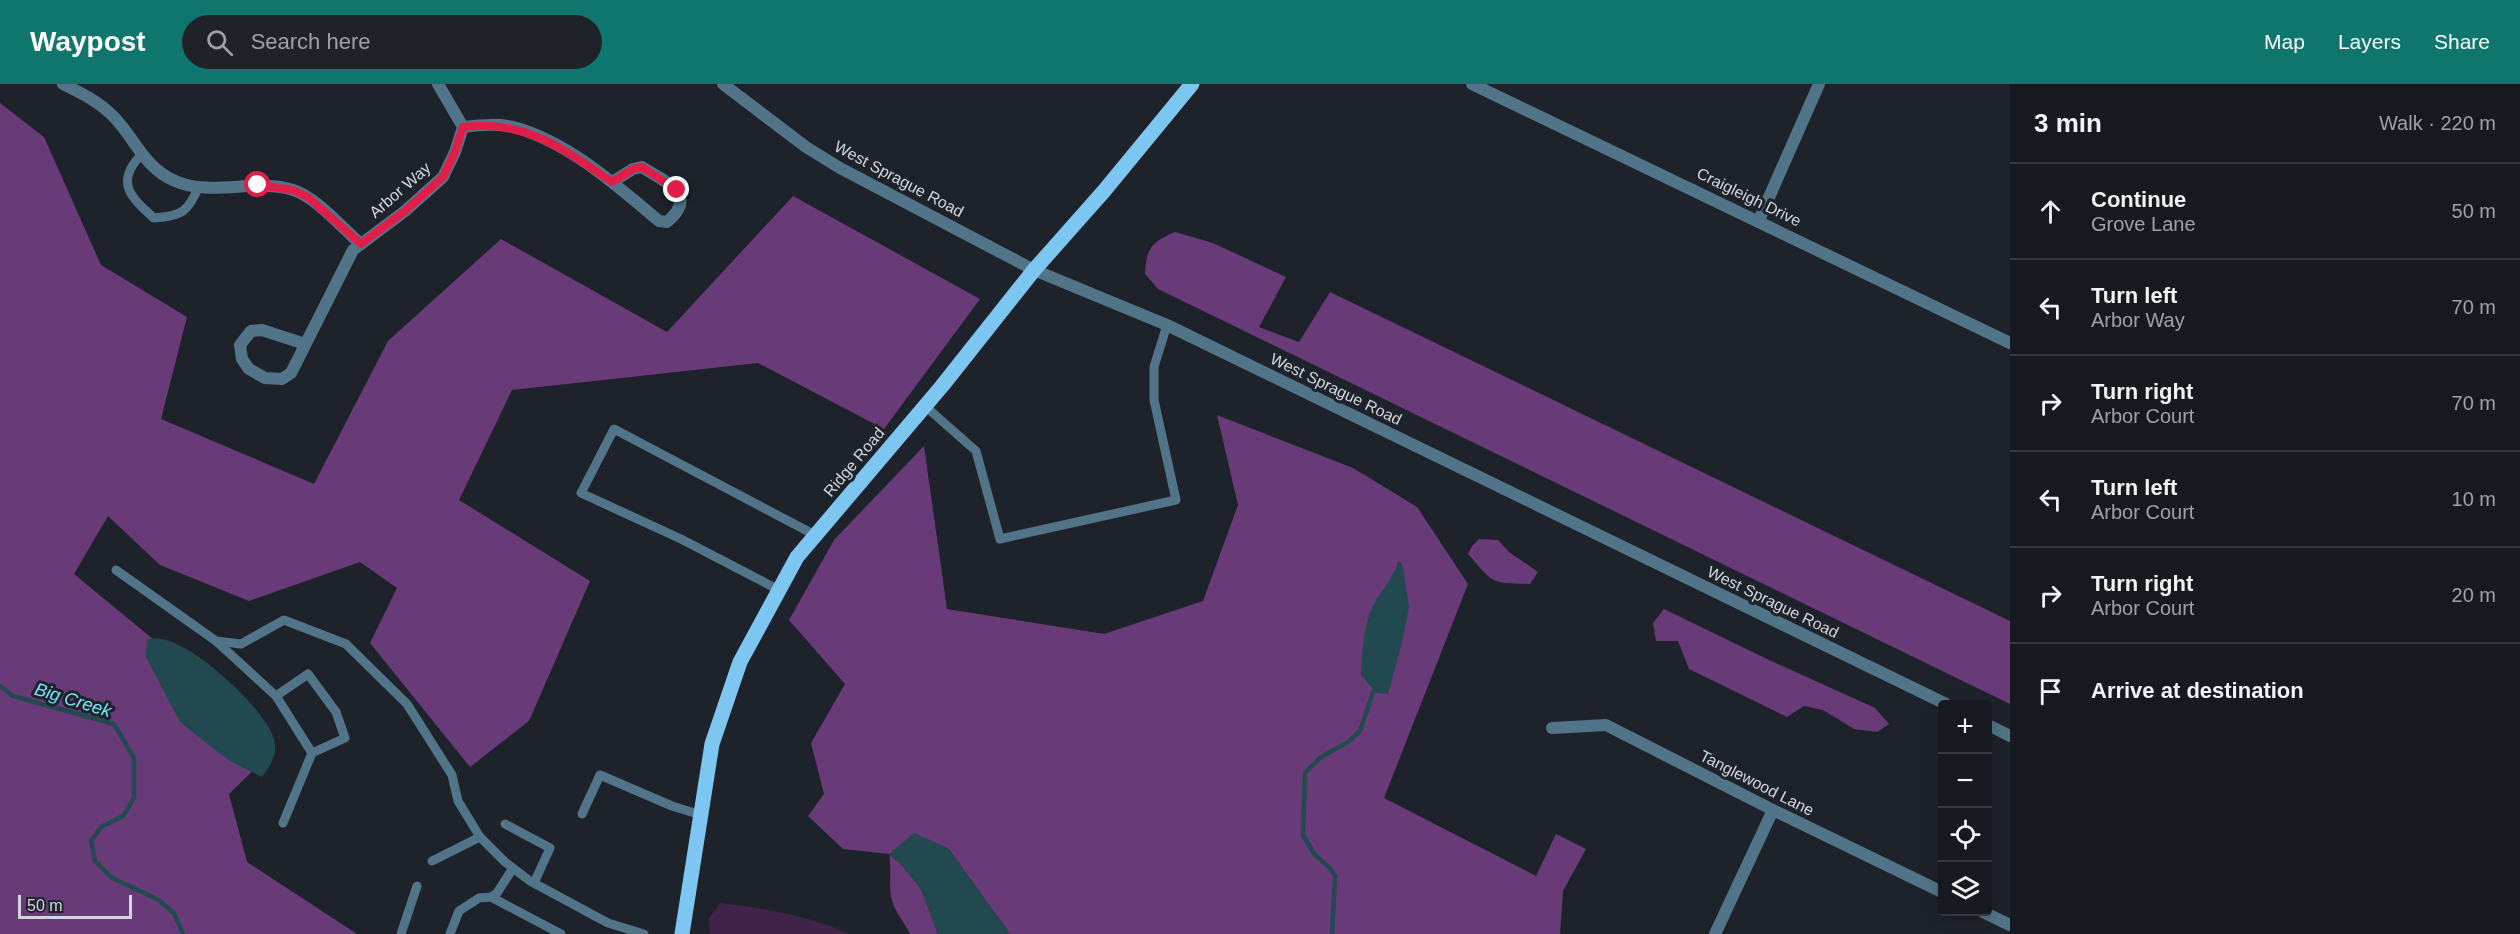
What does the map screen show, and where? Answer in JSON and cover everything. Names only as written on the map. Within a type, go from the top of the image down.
[{"type":"main road","name":"Ridge Road","points":[[682,934],[712,744],[740,662],[797,557],[1034,270],[1104,191],[1192,84]]},
{"type":"street","points":[[63,84],[92,98],[114,117],[145,160],[175,181],[207,188],[258,185],[293,190],[309,198],[361,244]]},
{"type":"street","points":[[438,84],[463,127],[485,124],[517,128],[561,148],[612,182],[659,220],[667,222],[680,207],[682,200],[677,190],[642,167],[633,169],[612,182]]},
{"type":"street","name":"West Sprague Road","points":[[723,84],[806,147],[831,162],[1034,270],[1167,325],[1938,701]]},
{"type":"street","name":"Craigleigh Drive","points":[[1472,84],[1759,220],[2010,343]]},
{"type":"street","points":[[1759,220],[1819,84]]},
{"type":"street","name":"Arbor Way","points":[[305,344],[262,330],[251,331],[240,345],[242,358],[249,369],[265,378],[282,379],[291,373],[353,250],[405,211],[443,177],[455,152],[463,127]]},
{"type":"street","name":"Tanglewood Lane","points":[[1552,728],[1606,725],[1938,890]]},
{"type":"street","points":[[1992,727],[2010,736]]},
{"type":"street","points":[[1715,934],[1773,810]]},
{"type":"street","points":[[1991,916],[2010,925]]},
{"type":"lane","points":[[141,155],[130,167],[126,182],[136,203],[154,218],[170,217],[190,206],[199,186]]},
{"type":"lane","points":[[924,406],[976,451],[1000,539],[1176,500],[1154,400],[1154,367],[1167,325]]},
{"type":"lane","points":[[779,591],[681,539],[581,493],[614,429],[815,535]]},
{"type":"lane","points":[[116,570],[216,641],[276,696],[312,753]]},
{"type":"lane","points":[[216,641],[241,644],[284,620],[346,644],[407,704],[429,735],[452,775],[458,801],[480,837],[513,868],[534,883],[614,924],[644,934]]},
{"type":"lane","points":[[276,696],[308,674],[336,712],[345,738],[312,753],[283,824]]},
{"type":"lane","points":[[582,814],[600,775],[672,806],[701,815]]},
{"type":"lane","points":[[505,824],[550,848],[534,883]]},
{"type":"lane","points":[[432,861],[480,837]]},
{"type":"lane","points":[[450,934],[459,911],[479,898],[490,897],[496,893],[513,868]]},
{"type":"lane","points":[[401,934],[417,886]]},
{"type":"lane","points":[[490,897],[561,934]]},
{"type":"lane","points":[[610,934],[614,924]]},
{"type":"shaded area","points":[[0,103],[44,137],[101,265],[187,317],[161,419],[314,484],[388,341],[501,239],[667,332],[793,196],[980,299],[884,429],[758,363],[512,390],[459,500],[590,581],[529,721],[470,767],[370,643],[397,588],[360,562],[249,601],[160,565],[108,516],[74,574],[256,724],[263,761],[229,794],[247,862],[357,934],[0,934]]},
{"type":"shaded area","points":[[1175,232],[1213,243],[1286,277],[1259,327],[1299,342],[1330,292],[2010,621],[2010,704],[1158,289],[1145,274],[1147,258],[1156,243]]},
{"type":"shaded area","points":[[1217,415],[1353,468],[1417,507],[1468,584],[1384,798],[1536,876],[1556,834],[1586,849],[1563,891],[1560,934],[1010,934],[948,848],[889,854],[843,849],[808,816],[824,794],[811,743],[845,684],[789,620],[834,540],[924,446],[947,609],[1104,634],[1203,601],[1238,505]]},
{"type":"shaded area","points":[[1479,539],[1498,540],[1509,552],[1538,572],[1530,584],[1500,582],[1488,576],[1468,554]]},
{"type":"shaded area","points":[[1664,609],[1875,708],[1889,724],[1877,732],[1854,729],[1823,710],[1804,706],[1787,717],[1689,669],[1678,641],[1656,641],[1653,623]]},
{"type":"shaded area","points":[[889,854],[903,866],[921,889],[938,934],[910,934],[892,901]]},
{"type":"shaded area","points":[[720,903],[803,918],[849,934],[710,934],[709,918]]},
{"type":"water","points":[[1398,562],[1401,562],[1403,567],[1409,607],[1388,694],[1376,693],[1361,675],[1365,632],[1372,608],[1393,575]]},
{"type":"water","points":[[147,639],[161,639],[190,652],[226,678],[257,711],[268,726],[275,745],[273,760],[262,777],[228,760],[180,722],[146,657]]},
{"type":"water","points":[[914,833],[948,848],[1010,934],[938,934],[921,889],[903,866],[889,854]]},
{"type":"waterway","name":"Big Creek","points":[[0,686],[13,696],[114,724],[134,758],[134,798],[123,816],[101,827],[91,841],[95,861],[112,878],[157,899],[174,913],[183,934]]},
{"type":"waterway","points":[[1332,934],[1335,876],[1329,867],[1315,855],[1303,835],[1305,773],[1321,757],[1348,742],[1360,731],[1374,690]]},
{"type":"route","points":[[258,185],[293,190],[309,198],[361,244],[405,211],[443,177],[455,152],[463,127],[485,124],[517,128],[561,148],[612,182],[633,169],[642,167],[677,190]]}]
